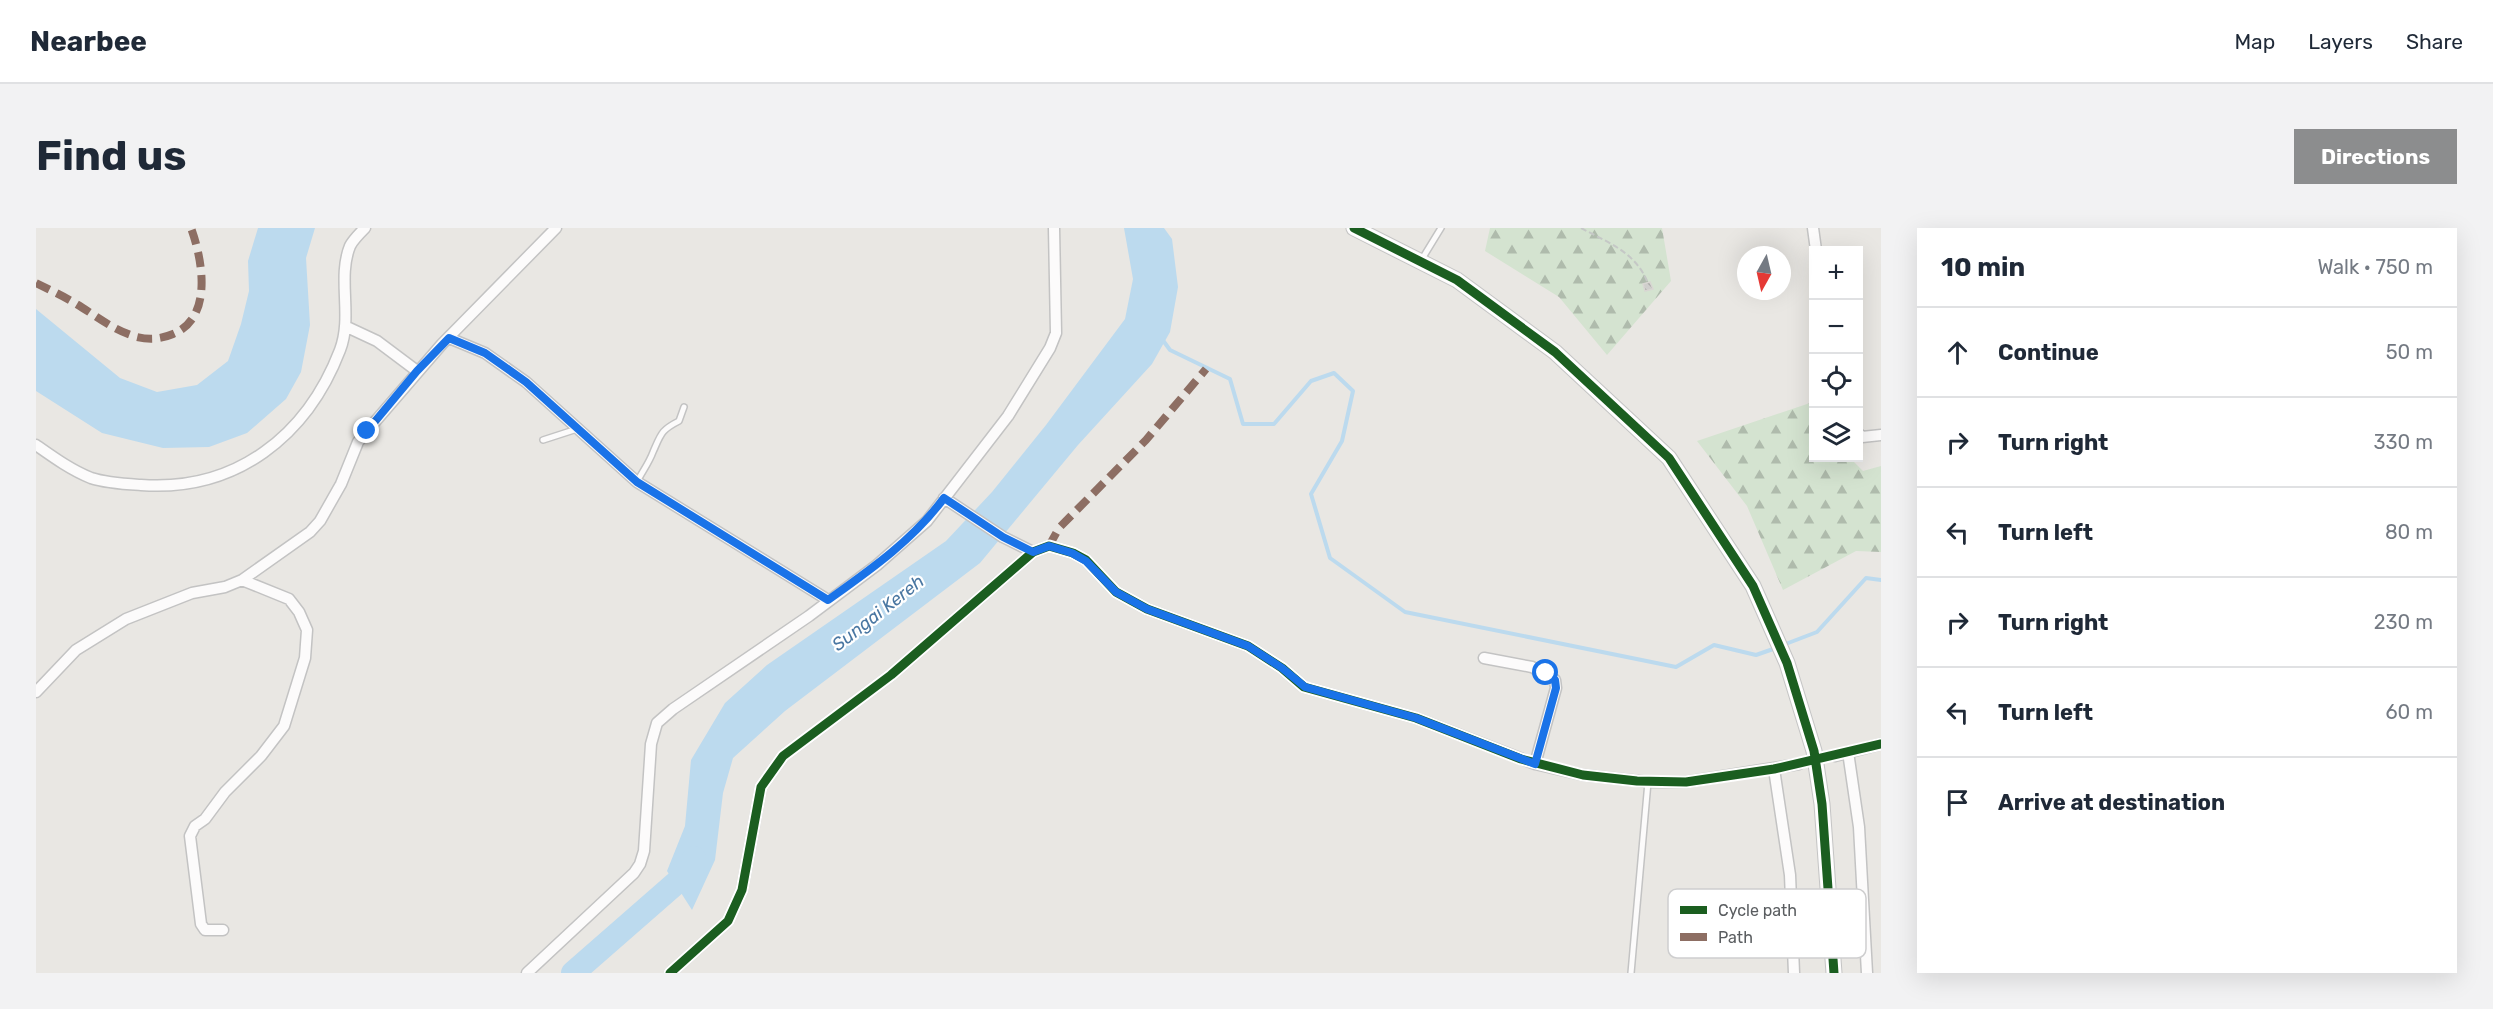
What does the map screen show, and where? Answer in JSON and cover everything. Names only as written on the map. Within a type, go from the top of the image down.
[{"type":"street","points":[[36,445],[64,464],[92,478],[154,486],[188,484],[222,476],[255,458],[278,442],[299,422],[327,377],[347,327],[346,268],[351,245],[364,228]]},
{"type":"street","points":[[36,692],[76,650],[126,618],[192,593],[225,587],[242,579],[310,532],[320,521],[340,484],[358,442],[417,371],[556,228]]},
{"type":"street","points":[[527,973],[634,873],[640,864],[644,851],[651,744],[657,723],[673,709],[877,565],[948,501],[1008,416],[1050,348],[1056,333],[1054,228]]},
{"type":"street","points":[[1354,228],[1457,280],[1554,352],[1669,458],[1753,586],[1787,663],[1814,750],[1829,889]]},
{"type":"street","points":[[1813,228],[1815,246]]},
{"type":"street","points":[[347,327],[378,341],[417,371]]},
{"type":"street","points":[[449,338],[485,353],[526,382],[637,482],[828,600]]},
{"type":"street","points":[[1863,437],[1881,435]]},
{"type":"street","points":[[948,501],[1003,537],[1033,552]]},
{"type":"street","points":[[670,973],[728,921],[742,890],[761,787],[783,756],[891,675],[1033,552],[1049,546],[1072,553],[1086,561],[1116,592],[1147,609],[1248,646],[1282,668],[1305,687],[1416,718],[1535,764],[1583,775],[1648,782],[1686,782],[1799,764]]},
{"type":"street","points":[[223,930],[205,930],[201,924],[190,836],[195,825],[205,819],[225,792],[261,756],[284,726],[305,658],[306,630],[294,605],[289,599],[242,579]]},
{"type":"street","points":[[1484,658],[1532,667],[1555,680],[1556,688],[1535,764]]},
{"type":"street","points":[[1835,756],[1881,744]]},
{"type":"street","points":[[1848,752],[1859,826],[1862,889]]},
{"type":"street","points":[[1774,769],[1791,889]]},
{"type":"street","points":[[1866,955],[1867,973]]},
{"type":"street","points":[[1793,958],[1794,973]]},
{"type":"street","points":[[1833,958],[1834,973]]},
{"type":"lane","points":[[1421,261],[1441,228]]},
{"type":"lane","points":[[637,482],[653,453],[658,438],[666,428],[679,421],[684,406]]},
{"type":"lane","points":[[543,440],[578,429]]},
{"type":"lane","points":[[1630,973],[1648,782]]},
{"type":"path","points":[[1581,228],[1630,255],[1642,268],[1647,281]]},
{"type":"green space","points":[[1490,228],[1662,228],[1671,281],[1607,355],[1559,297],[1485,251]]},
{"type":"green space","points":[[1809,403],[1809,462],[1854,462],[1863,471],[1881,466],[1881,552],[1856,551],[1783,590],[1747,506],[1697,441]]},
{"type":"water","points":[[258,228],[315,228],[306,258],[310,325],[301,372],[286,399],[247,433],[209,447],[163,448],[102,433],[36,391],[36,309],[120,378],[157,392],[197,385],[228,361],[241,324],[249,291],[248,261]]},
{"type":"water","points":[[1124,228],[1164,228],[1172,239],[1178,287],[1170,332],[1152,364],[1078,445],[980,563],[785,711],[733,758],[723,793],[715,860],[692,910],[667,871],[685,826],[691,760],[725,703],[767,665],[946,541],[992,492],[1046,425],[1125,319],[1133,279]]},
{"type":"building","points":[[1650,282],[1653,289],[1645,291],[1643,284]]},
{"type":"waterway","points":[[1162,339],[1170,350],[1230,379],[1243,424],[1274,424],[1311,381],[1334,373],[1353,391],[1342,441],[1311,494],[1330,558],[1405,612],[1676,667],[1714,645],[1756,655],[1776,648]]},
{"type":"waterway","points":[[1783,645],[1817,632],[1866,578],[1881,580]]},
{"type":"waterway","name":"Sungai Kereh","points":[[573,973],[692,869],[694,858]]},
{"type":"tunnel","points":[[1799,764],[1835,756]]},
{"type":"marked path","points":[[36,283],[128,334],[146,338],[169,336],[186,326],[199,302],[202,287],[201,272],[191,228]]},
{"type":"marked path","points":[[1049,546],[1059,528],[1146,440],[1206,369]]},
{"type":"cycle path","points":[[1354,228],[1457,280],[1555,352],[1669,458],[1753,586],[1787,663],[1814,751],[1822,804],[1828,889]]},
{"type":"cycle path","points":[[670,973],[728,921],[742,890],[761,787],[783,756],[891,675],[1033,552],[1049,546],[1073,553],[1086,560],[1116,592],[1147,609],[1248,646],[1282,668],[1304,687],[1416,718],[1521,759],[1583,775],[1637,781],[1686,782],[1774,769],[1881,744]]},
{"type":"cycle path","points":[[1833,958],[1834,973]]},
{"type":"route","points":[[367,431],[417,371],[449,338],[485,353],[526,382],[598,446],[615,465],[637,482],[828,600],[877,565],[927,521],[944,498],[1003,537],[1033,552],[1049,546],[1072,553],[1086,561],[1116,592],[1147,609],[1248,646],[1282,668],[1305,687],[1416,718],[1535,764],[1556,688],[1555,680],[1546,673]]}]
